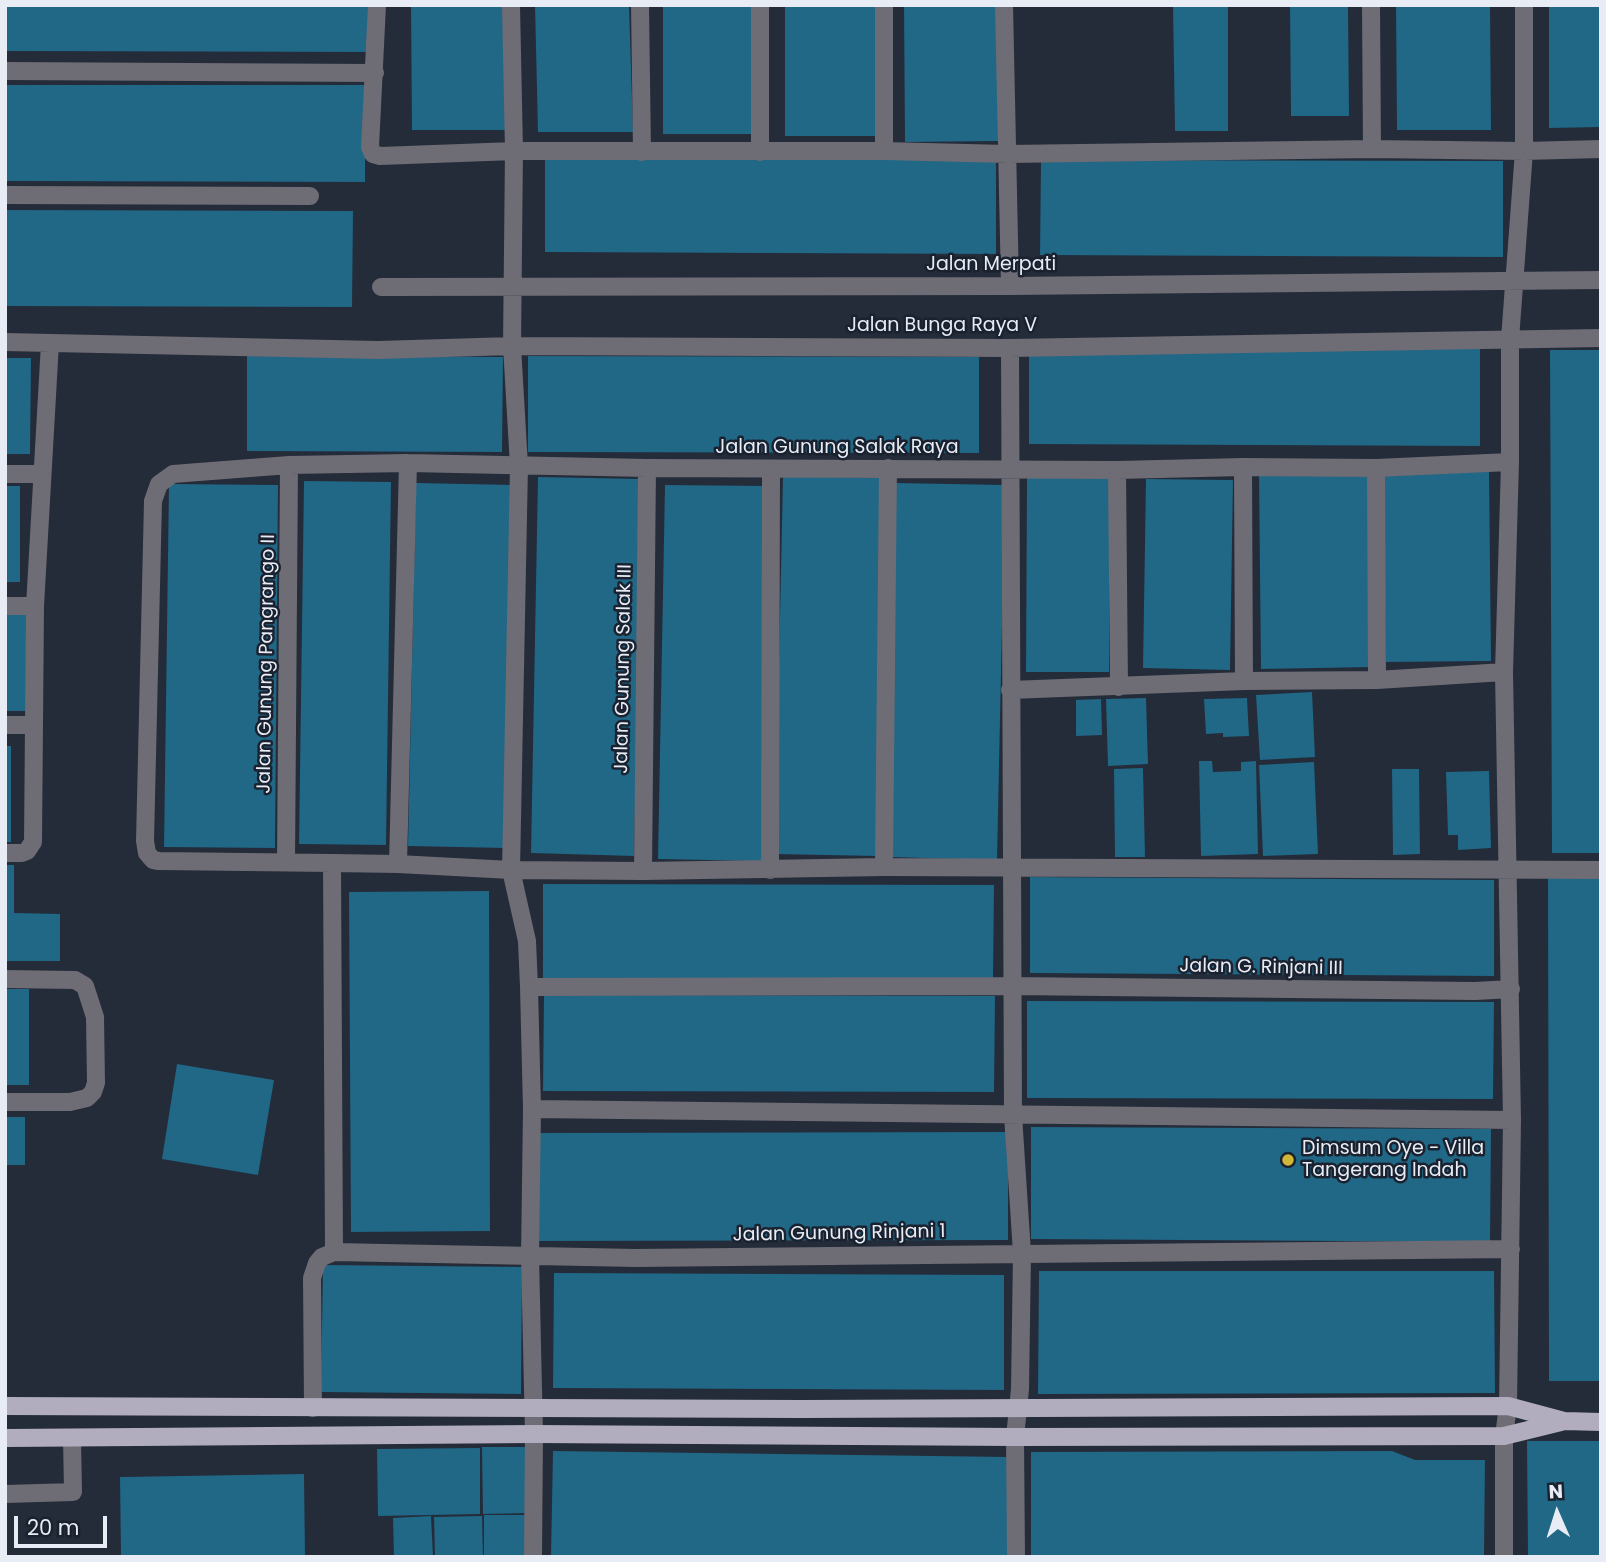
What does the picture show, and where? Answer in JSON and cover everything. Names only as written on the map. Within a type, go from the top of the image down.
[{"type":"main road","points":[[5,1406],[532,1409],[1507,1406],[1564,1421],[1601,1422]]},
{"type":"main road","points":[[5,1438],[534,1434],[1504,1436],[1564,1421]]},
{"type":"street","points":[[377,5],[370,147],[373,154],[380,156],[514,151],[884,151],[1008,154],[1601,149]]},
{"type":"street","points":[[511,5],[514,151],[512,346],[519,466],[511,870],[527,941],[529,987],[532,1109],[530,1256],[534,1434],[533,1557]]},
{"type":"street","points":[[640,5],[642,152]]},
{"type":"street","points":[[760,5],[760,152]]},
{"type":"street","points":[[884,5],[884,151]]},
{"type":"street","points":[[1004,5],[1010,286]]},
{"type":"street","points":[[1371,5],[1372,149]]},
{"type":"street","points":[[1504,1557],[1504,1436],[1511,1249],[1512,1120],[1504,672],[1510,462],[1510,340],[1524,151],[1524,5]]},
{"type":"street","points":[[5,71],[375,73]]},
{"type":"street","points":[[5,195],[310,196]]},
{"type":"street","name":"Jalan Merpati","points":[[382,287],[1010,286],[1601,280]]},
{"type":"street","name":"Jalan Bunga Raya V","points":[[5,342],[377,350],[512,346],[1010,348],[1601,338]]},
{"type":"street","points":[[5,853],[22,853],[27,851],[33,842],[35,606],[50,342]]},
{"type":"street","points":[[1010,348],[1011,986],[1013,1115],[1022,1253],[1015,1437],[1016,1557]]},
{"type":"street","name":"Jalan Gunung Salak Raya","points":[[286,862],[159,861],[153,860],[147,853],[145,841],[153,500],[154,493],[165,478],[183,472],[408,463],[647,468],[1117,470],[1376,468],[1510,462]]},
{"type":"street","points":[[398,864],[408,463]]},
{"type":"street","name":"Jalan Gunung Pangrango II","points":[[286,862],[289,466]]},
{"type":"street","points":[[1243,467],[1244,681]]},
{"type":"street","name":"Jalan Gunung Salak III","points":[[643,871],[647,468]]},
{"type":"street","points":[[884,867],[888,468]]},
{"type":"street","points":[[1376,468],[1377,680]]},
{"type":"street","points":[[770,870],[771,469]]},
{"type":"street","points":[[1117,470],[1119,687]]},
{"type":"street","points":[[5,474],[42,474]]},
{"type":"street","points":[[5,606],[35,606]]},
{"type":"street","points":[[1010,691],[1244,681],[1377,680],[1504,672]]},
{"type":"street","points":[[5,725],[33,725]]},
{"type":"street","points":[[286,862],[511,870],[643,871],[884,867],[1601,870]]},
{"type":"street","points":[[313,1408],[312,1278],[321,1257],[334,1252],[332,863]]},
{"type":"street","points":[[5,979],[75,980],[85,986],[95,1017],[96,1083],[87,1098],[70,1102],[5,1101]]},
{"type":"street","name":"Jalan G. Rinjani III","points":[[529,987],[1511,989]]},
{"type":"street","points":[[532,1109],[1512,1120]]},
{"type":"street","name":"Jalan Gunung Rinjani 1","points":[[334,1252],[636,1258],[1511,1249]]},
{"type":"street","points":[[5,1494],[74,1492],[72,1438]]},
{"type":"building","points":[[5,5],[372,5],[372,52],[5,51]]},
{"type":"building","points":[[411,5],[505,5],[506,130],[412,130]]},
{"type":"building","points":[[535,5],[629,5],[633,132],[538,132]]},
{"type":"building","points":[[663,5],[757,5],[757,134],[663,134]]},
{"type":"building","points":[[785,5],[879,5],[879,136],[785,136]]},
{"type":"building","points":[[904,5],[999,5],[999,141],[905,142]]},
{"type":"building","points":[[1173,5],[1228,5],[1228,131],[1175,131]]},
{"type":"building","points":[[1290,5],[1348,5],[1349,116],[1291,116]]},
{"type":"building","points":[[1396,5],[1490,5],[1491,130],[1397,130]]},
{"type":"building","points":[[1549,5],[1601,5],[1601,127],[1549,128]]},
{"type":"building","points":[[5,85],[365,85],[365,182],[5,181]]},
{"type":"building","points":[[545,157],[996,157],[996,254],[545,252]]},
{"type":"building","points":[[1041,160],[1503,161],[1503,257],[1040,255]]},
{"type":"building","points":[[5,210],[353,211],[352,307],[5,306]]},
{"type":"building","points":[[1029,349],[1480,349],[1480,446],[1029,444]]},
{"type":"building","points":[[1550,350],[1601,350],[1601,853],[1552,853]]},
{"type":"building","points":[[247,355],[503,357],[502,452],[247,451]]},
{"type":"building","points":[[528,356],[979,357],[979,453],[528,452]]},
{"type":"building","points":[[5,358],[31,358],[30,454],[5,454]]},
{"type":"building","points":[[1489,470],[1491,661],[1386,662],[1383,472]]},
{"type":"building","points":[[1370,474],[1372,667],[1261,669],[1259,475]]},
{"type":"building","points":[[783,476],[884,478],[877,856],[775,854]]},
{"type":"building","points":[[538,477],[641,479],[634,856],[531,853]]},
{"type":"building","points":[[1027,478],[1109,478],[1109,672],[1026,672]]},
{"type":"building","points":[[1146,479],[1233,480],[1230,670],[1143,668]]},
{"type":"building","points":[[304,481],[391,482],[386,845],[299,844]]},
{"type":"building","points":[[416,483],[514,485],[506,848],[408,846]]},
{"type":"building","points":[[896,483],[1005,485],[997,860],[889,857]]},
{"type":"building","points":[[169,484],[278,485],[275,848],[164,847]]},
{"type":"building","points":[[665,485],[768,486],[761,861],[658,859]]},
{"type":"building","points":[[5,486],[20,486],[20,582],[5,582]]},
{"type":"building","points":[[5,615],[27,615],[27,711],[5,711]]},
{"type":"building","points":[[1312,692],[1315,757],[1260,760],[1256,695]]},
{"type":"building","points":[[1146,698],[1148,764],[1108,766],[1106,699]]},
{"type":"building","points":[[1247,698],[1249,736],[1223,737],[1223,733],[1206,734],[1204,699]]},
{"type":"building","points":[[1101,699],[1102,735],[1076,736],[1076,700]]},
{"type":"building","points":[[5,746],[11,746],[11,842],[5,842]]},
{"type":"building","points":[[1199,761],[1212,761],[1213,772],[1241,771],[1241,762],[1256,761],[1258,854],[1201,856]]},
{"type":"building","points":[[1314,762],[1318,854],[1263,856],[1259,765]]},
{"type":"building","points":[[1143,768],[1145,857],[1115,857],[1114,769]]},
{"type":"building","points":[[1392,769],[1419,769],[1420,854],[1393,855]]},
{"type":"building","points":[[1489,771],[1491,848],[1458,850],[1458,835],[1448,835],[1446,772]]},
{"type":"building","points":[[5,865],[14,865],[14,913],[60,914],[60,961],[5,961]]},
{"type":"building","points":[[1030,877],[1494,880],[1494,976],[1030,973]]},
{"type":"building","points":[[1548,877],[1601,877],[1601,1381],[1549,1381]]},
{"type":"building","points":[[543,884],[994,885],[993,980],[543,979]]},
{"type":"building","points":[[489,891],[490,1231],[351,1232],[349,892]]},
{"type":"building","points":[[5,989],[29,989],[29,1085],[5,1085]]},
{"type":"building","points":[[544,995],[995,996],[994,1092],[543,1091]]},
{"type":"building","points":[[1027,1001],[1494,1002],[1493,1099],[1027,1098]]},
{"type":"building","points":[[177,1064],[274,1080],[258,1175],[162,1159]]},
{"type":"building","points":[[5,1117],[25,1117],[25,1165],[5,1165]]},
{"type":"building","points":[[1031,1127],[1491,1129],[1490,1242],[1031,1239]]},
{"type":"building","points":[[1008,1132],[1008,1240],[539,1241],[539,1133]]},
{"type":"building","points":[[323,1265],[522,1267],[521,1394],[321,1392]]},
{"type":"building","points":[[1039,1271],[1494,1271],[1495,1393],[1038,1394]]},
{"type":"building","points":[[554,1273],[1004,1275],[1004,1390],[553,1388]]},
{"type":"building","points":[[1527,1441],[1601,1441],[1601,1557],[1528,1557]]},
{"type":"building","points":[[482,1447],[529,1447],[530,1513],[483,1514]]},
{"type":"building","points":[[480,1448],[480,1514],[378,1516],[377,1449]]},
{"type":"building","points":[[553,1451],[1009,1457],[1008,1557],[551,1557]]},
{"type":"building","points":[[1392,1451],[1415,1460],[1485,1460],[1484,1556],[1031,1557],[1031,1452]]},
{"type":"building","points":[[304,1474],[305,1557],[121,1557],[120,1477]]},
{"type":"building","points":[[484,1515],[530,1515],[530,1557],[484,1557]]},
{"type":"building","points":[[431,1516],[433,1557],[394,1557],[393,1518]]},
{"type":"building","points":[[482,1516],[483,1557],[435,1557],[434,1517]]},
{"type":"place","name":"Dimsum Oye - Villa Tangerang Indah","points":[[1288,1160]]}]
